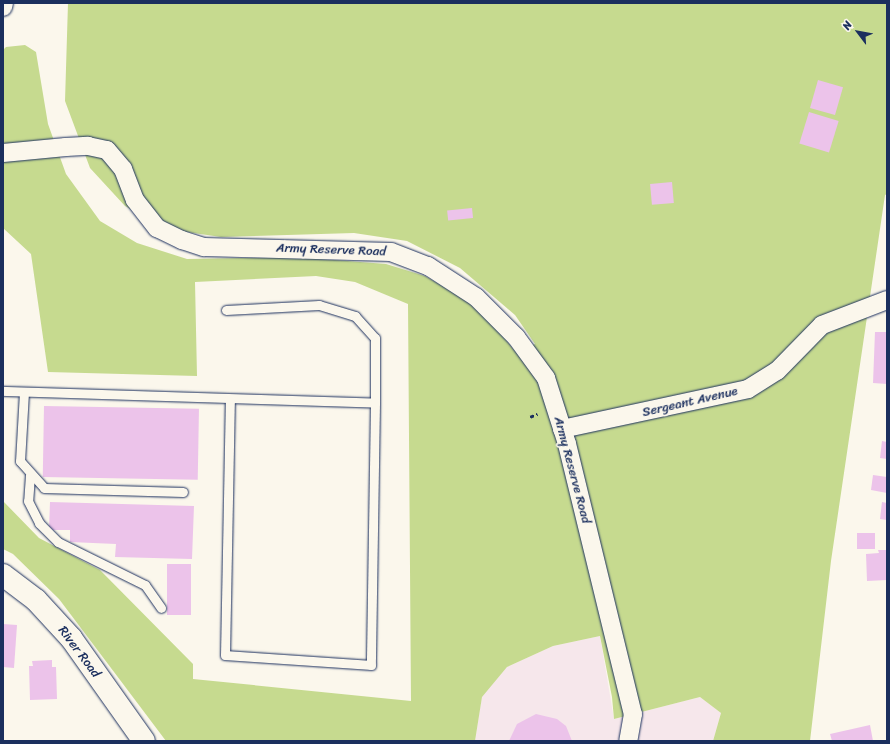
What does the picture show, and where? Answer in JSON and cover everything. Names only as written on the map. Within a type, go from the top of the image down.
[{"type":"street","points":[[3,7],[4,3]]},
{"type":"street","name":"Army Reserve Road","points":[[3,153],[74,146],[88,146],[107,150],[123,169],[135,200],[157,228],[204,247],[391,252],[428,266],[476,297],[516,337],[546,378],[562,429],[633,714],[628,741]]},
{"type":"street","name":"Sergeant Avenue","points":[[562,429],[748,389],[777,371],[822,325],[887,300]]},
{"type":"street","name":"River Road","points":[[3,575],[36,600],[71,638],[144,741]]},
{"type":"lane","points":[[226,310],[319,305],[355,316],[375,338],[371,665],[225,655],[230,400]]},
{"type":"lane","points":[[3,391],[230,400],[375,403]]},
{"type":"lane","points":[[24,392],[20,461],[30,475],[44,488],[183,492]]},
{"type":"lane","points":[[30,475],[28,501],[44,528],[58,542],[100,560],[145,585],[161,608]]},
{"type":"shaded area","points":[[600,636],[614,719],[700,697],[721,713],[713,741],[475,741],[482,696],[507,667],[553,646]]},
{"type":"green space","points":[[68,3],[887,3],[887,194],[885,195],[831,561],[810,741],[713,741],[721,713],[700,697],[614,719],[612,697],[600,636],[553,646],[507,667],[482,697],[475,741],[166,741],[59,599],[13,554],[3,549],[3,501],[39,538],[100,570],[193,664],[193,679],[411,701],[408,304],[355,282],[316,276],[195,282],[197,376],[48,372],[31,254],[3,228],[3,50],[6,47],[25,45],[36,52],[48,124],[66,174],[100,221],[137,243],[187,259],[296,257],[386,264],[425,276],[479,307],[515,351],[535,344],[515,315],[460,268],[407,241],[354,233],[221,237],[166,229],[125,206],[90,168],[65,101]]},
{"type":"building","points":[[818,80],[843,87],[835,115],[810,108]]},
{"type":"building","points":[[809,112],[839,121],[829,153],[799,144]]},
{"type":"building","points":[[672,182],[674,203],[652,205],[650,184]]},
{"type":"building","points":[[472,208],[473,218],[448,221],[447,211]]},
{"type":"building","points":[[875,332],[887,332],[887,384],[873,383]]},
{"type":"building","points":[[44,406],[199,409],[198,480],[43,477]]},
{"type":"building","points":[[882,441],[887,442],[887,459],[880,458]]},
{"type":"building","points":[[873,475],[887,477],[887,493],[871,490]]},
{"type":"building","points":[[50,502],[194,506],[192,559],[115,557],[116,544],[70,542],[70,530],[49,530]]},
{"type":"building","points":[[882,502],[887,503],[887,520],[880,519]]},
{"type":"building","points":[[857,533],[875,533],[875,549],[857,549]]},
{"type":"building","points":[[878,550],[887,550],[887,580],[867,581],[866,554],[879,553]]},
{"type":"building","points":[[167,564],[191,564],[191,615],[167,615]]},
{"type":"building","points":[[3,624],[17,625],[14,668],[3,667]]},
{"type":"building","points":[[52,660],[52,667],[56,667],[57,699],[30,700],[29,666],[33,666],[32,661]]},
{"type":"building","points":[[536,714],[557,719],[566,726],[572,741],[509,741],[517,724]]},
{"type":"building","points":[[870,725],[873,741],[832,741],[830,734]]}]
